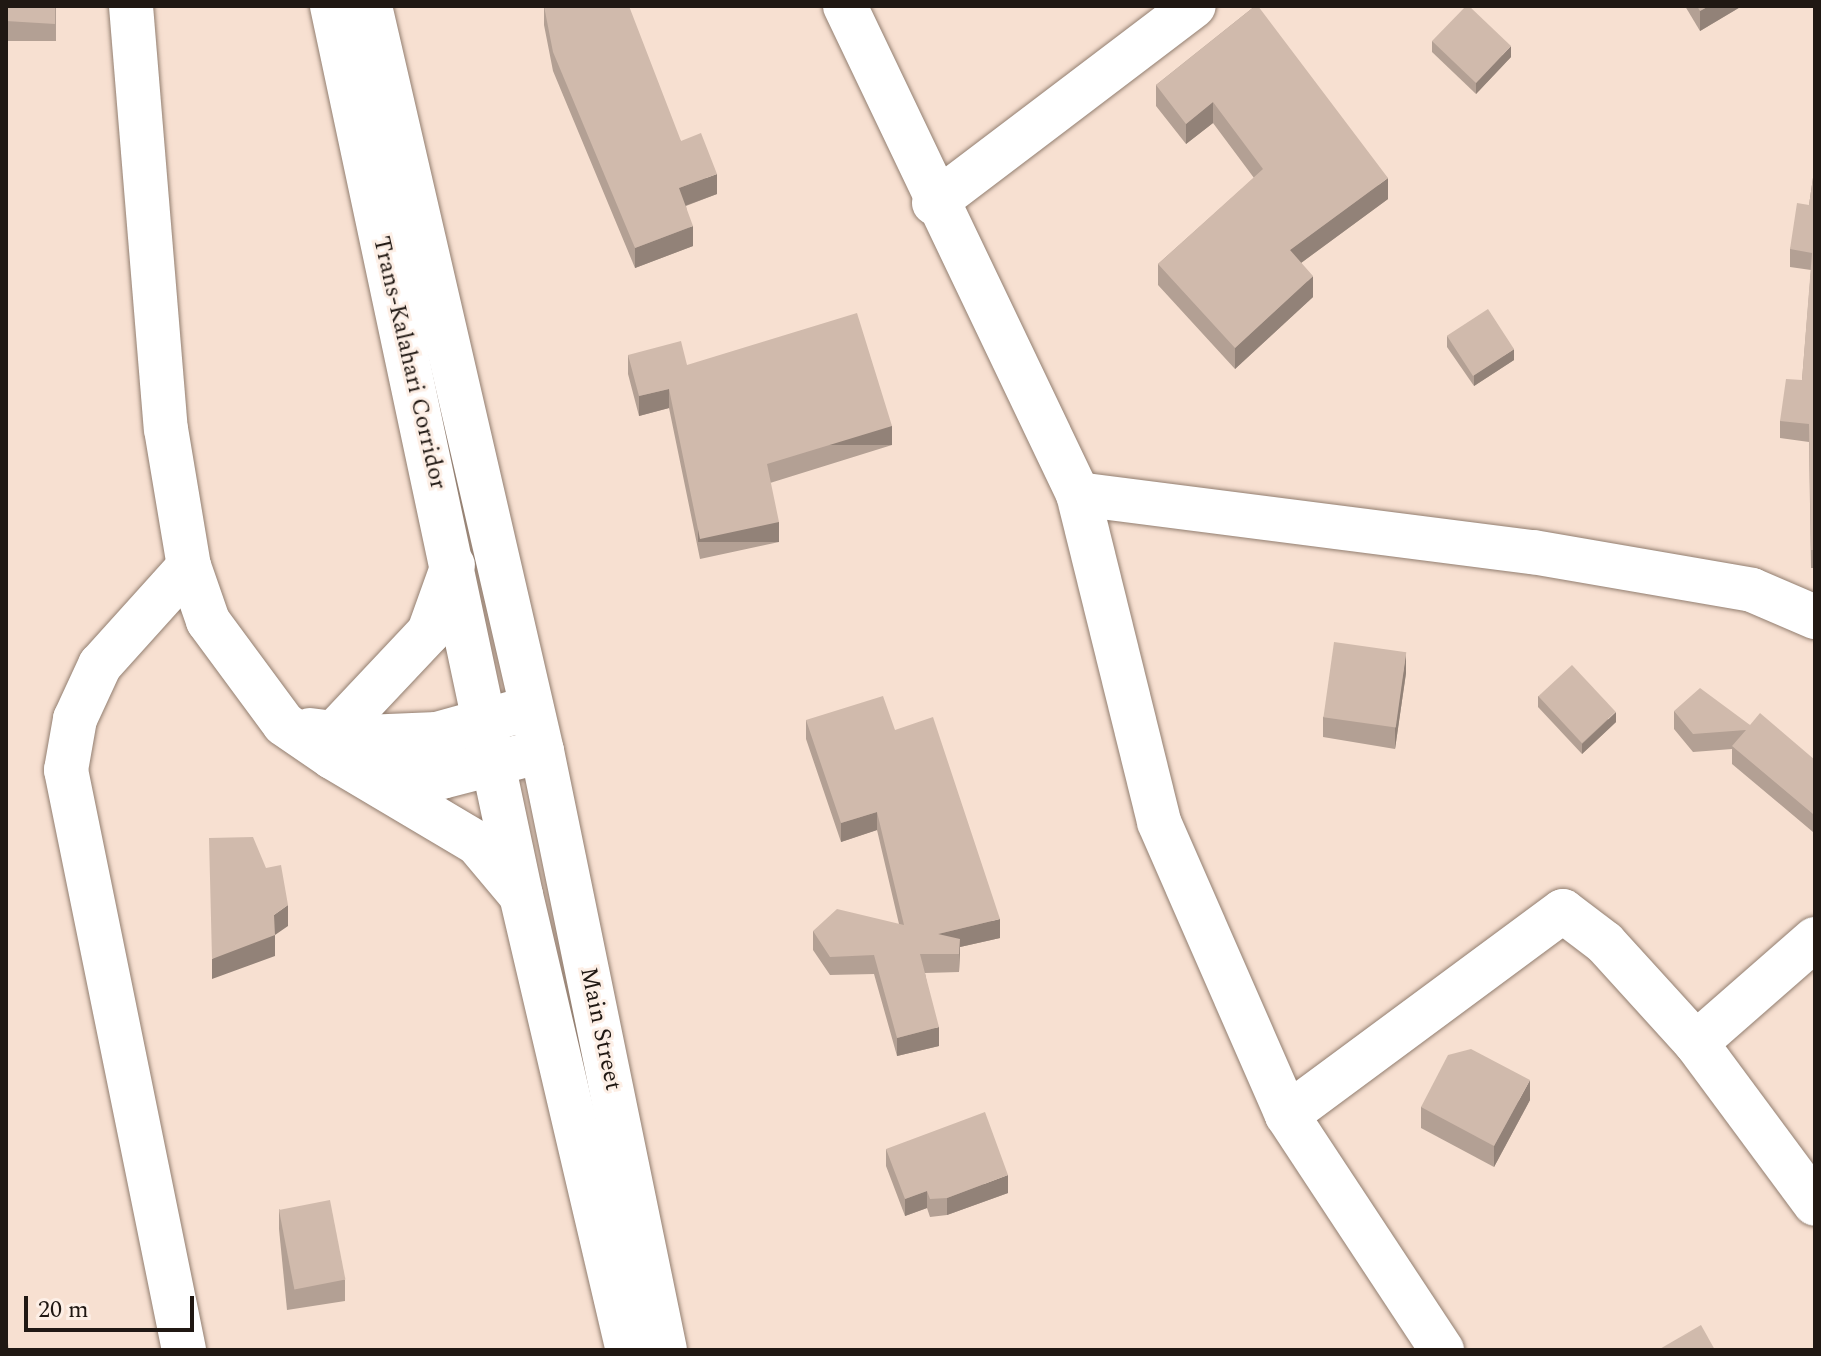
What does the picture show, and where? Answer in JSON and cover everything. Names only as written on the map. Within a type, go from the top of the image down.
[{"type":"main road","points":[[131,6],[166,429],[189,566],[208,621],[284,724],[408,777],[495,764],[542,751]]},
{"type":"main road","name":"Trans-Kalahari Corridor","points":[[332,6],[359,156],[455,560],[486,719]]},
{"type":"main road","name":"Trans-Kalahari Corridor","points":[[370,6],[531,708]]},
{"type":"main road","points":[[845,6],[934,203],[1078,494],[1159,822],[1287,1115],[1442,1350]]},
{"type":"main road","points":[[934,203],[1194,6]]},
{"type":"main road","points":[[1078,494],[1548,554],[1752,590],[1815,617]]},
{"type":"main road","points":[[332,746],[429,632],[455,560]]},
{"type":"main road","points":[[184,1350],[66,770],[75,719],[100,665],[189,566]]},
{"type":"main road","points":[[332,746],[437,734],[531,708]]},
{"type":"main road","name":"Main Street","points":[[531,708],[665,1350]]},
{"type":"main road","name":"Main Street","points":[[486,719],[521,895],[628,1350]]},
{"type":"main road","points":[[332,746],[477,843],[521,895]]},
{"type":"main road","points":[[1287,1115],[1563,911],[1605,943],[1696,1043],[1815,1204]]},
{"type":"main road","points":[[1696,1043],[1815,939]]},
{"type":"building","points":[[6,6],[55,6],[55,24],[6,21]]},
{"type":"building","points":[[544,6],[629,6],[681,141],[701,133],[717,174],[679,188],[693,226],[635,248],[553,52]]},
{"type":"building","points":[[1255,6],[1388,178],[1290,250],[1313,276],[1235,348],[1158,264],[1263,169],[1213,102],[1186,124],[1156,85]]},
{"type":"building","points":[[1466,6],[1511,46],[1476,83],[1432,41]]},
{"type":"building","points":[[1815,164],[1815,550],[1811,550],[1809,424],[1780,421],[1786,379],[1802,380],[1812,253],[1790,249],[1797,203],[1809,205]]},
{"type":"building","points":[[1488,309],[1514,349],[1473,376],[1447,336]]},
{"type":"building","points":[[857,313],[892,426],[767,464],[779,522],[700,539],[669,389],[639,396],[628,355],[681,341],[687,365]]},
{"type":"building","points":[[1334,642],[1406,652],[1396,727],[1323,717]]},
{"type":"building","points":[[1572,665],[1616,712],[1582,743],[1538,696]]},
{"type":"building","points":[[1700,688],[1750,725],[1760,713],[1815,760],[1813,814],[1732,746],[1746,730],[1693,734],[1674,711]]},
{"type":"building","points":[[883,696],[895,730],[933,717],[1000,919],[938,934],[960,939],[959,954],[920,954],[939,1027],[897,1038],[874,955],[830,957],[813,931],[837,909],[904,925],[877,812],[841,823],[806,720]]},
{"type":"building","points":[[253,837],[266,868],[281,865],[288,905],[274,915],[275,935],[212,959],[209,838]]},
{"type":"building","points":[[1471,1049],[1530,1080],[1494,1146],[1421,1107],[1448,1055]]},
{"type":"building","points":[[985,1112],[1008,1175],[947,1198],[930,1199],[927,1191],[905,1199],[886,1149]]},
{"type":"building","points":[[330,1200],[345,1280],[294,1289],[279,1210]]},
{"type":"building","points":[[1701,1325],[1715,1350],[1658,1350]]}]
